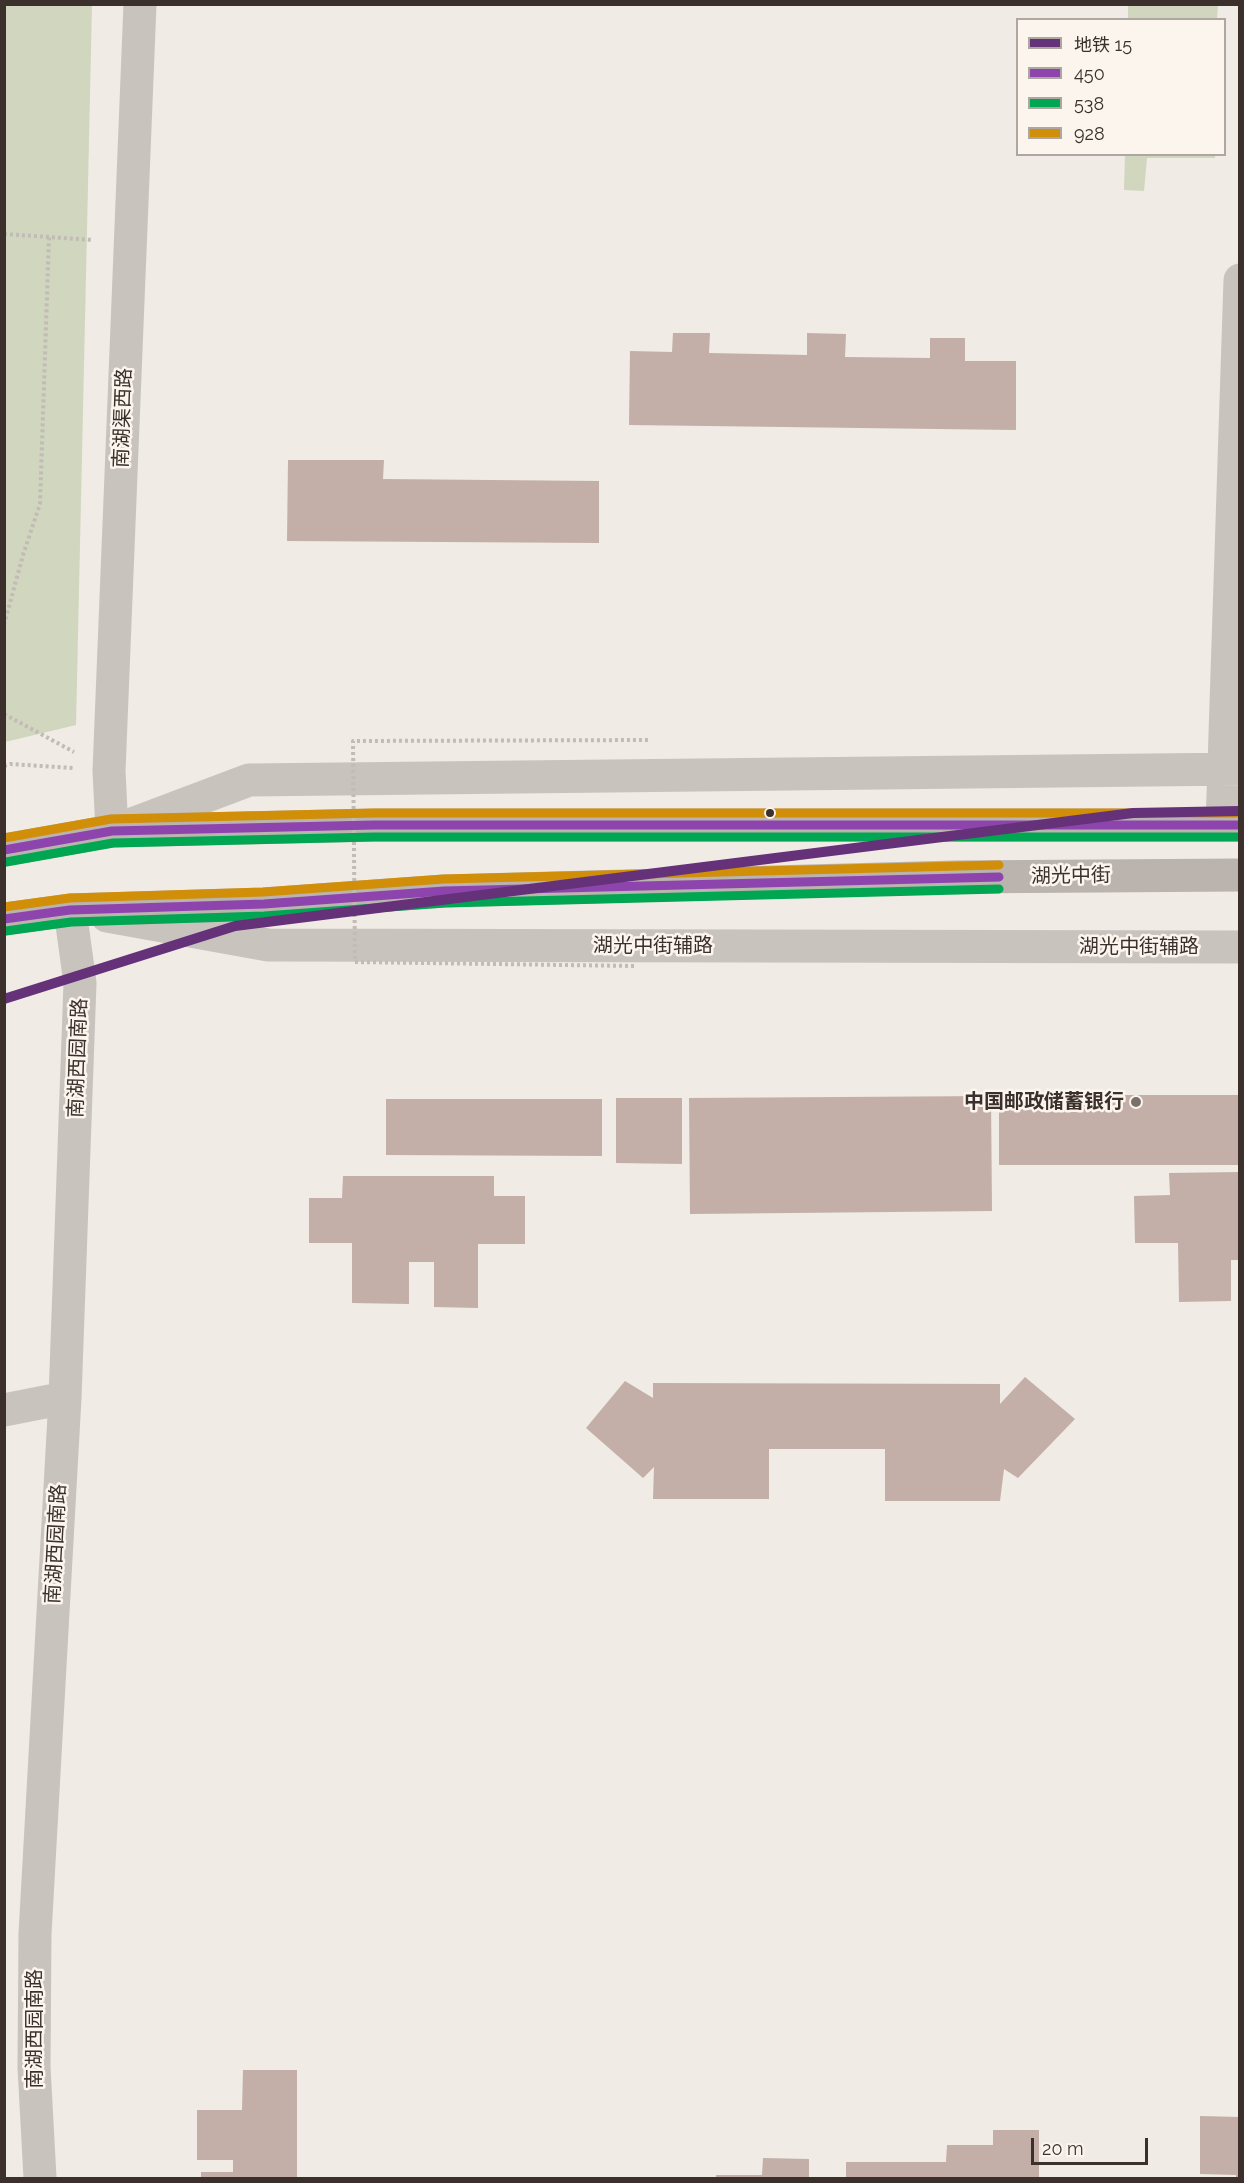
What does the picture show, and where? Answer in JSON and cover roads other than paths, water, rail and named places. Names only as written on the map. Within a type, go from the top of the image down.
[{"type":"main road","points":[[4,850],[112,831],[374,825],[1231,825]]},
{"type":"main road","name":"湖光中街","points":[[4,919],[70,909],[264,904],[456,891],[955,877],[1239,875]]},
{"type":"street","name":"南湖渠西路","points":[[112,831],[109,771],[140,4]]},
{"type":"street","points":[[1231,825],[1239,280]]},
{"type":"street","points":[[112,831],[249,780],[1232,769]]},
{"type":"street","name":"湖光中街辅路","points":[[70,909],[268,945],[1239,947]]},
{"type":"street","name":"南湖西园南路","points":[[40,2178],[34,2067],[35,1934],[65,1398],[80,983],[70,909]]},
{"type":"street","points":[[4,1410],[65,1398]]},
{"type":"metro line","name":"15","points":[[4,999],[235,926],[1133,813],[1240,811]]},
{"type":"place","name":"中国邮政储蓄银行","points":[[1136,1102]]}]
